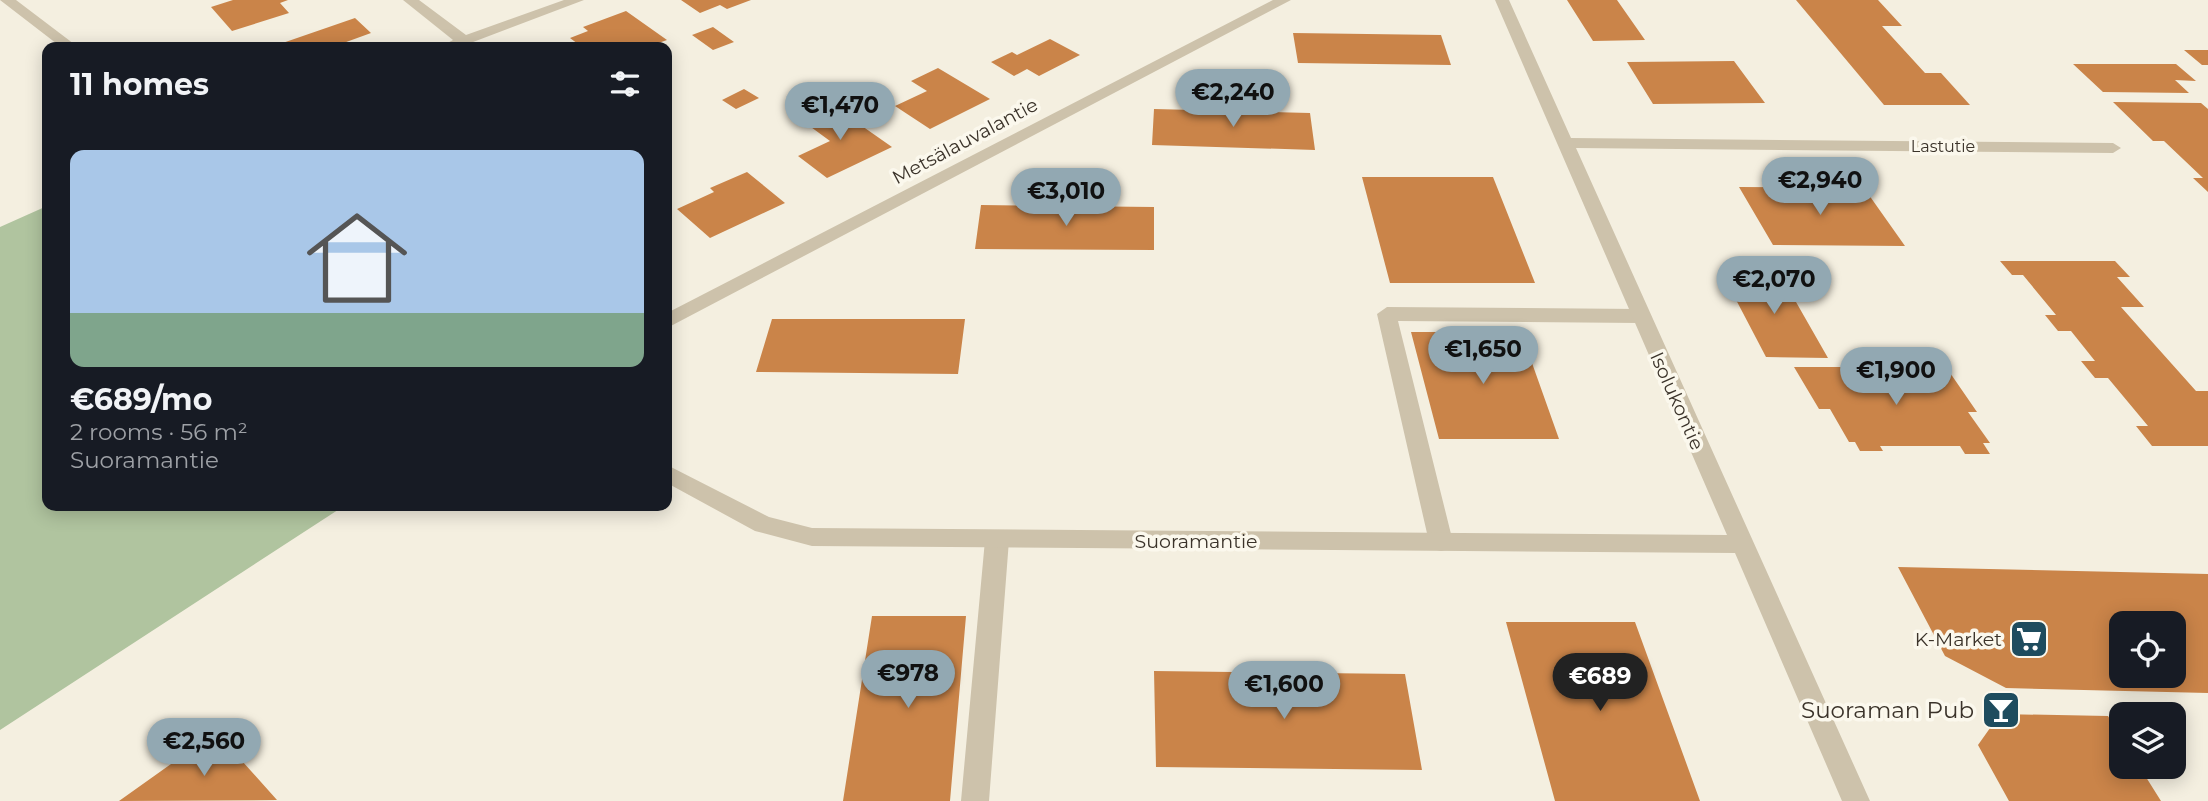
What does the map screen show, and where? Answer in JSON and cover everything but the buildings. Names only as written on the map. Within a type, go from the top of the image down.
[{"type":"street","points":[[7,0],[63,42]]},
{"type":"street","points":[[410,0],[464,41]]},
{"type":"street","points":[[461,42],[578,0]]},
{"type":"street","name":"Metsälauvalantie","points":[[672,318],[1283,0]]},
{"type":"street","name":"Isolukontie","points":[[1502,0],[1639,316],[1856,801]]},
{"type":"street","name":"Lastutie","points":[[1564,143],[2113,148]]},
{"type":"street","points":[[1441,542],[1387,314],[1639,316]]},
{"type":"street","name":"Suoramantie","points":[[672,476],[764,525],[812,537],[1741,544]]},
{"type":"street","points":[[975,801],[997,540]]},
{"type":"green space","points":[[42,208],[42,511],[336,511],[0,730],[0,227]]},
{"type":"place","name":"K-Market","points":[[2029,639]]},
{"type":"place","name":"Suoraman Pub","points":[[2001,710]]}]
